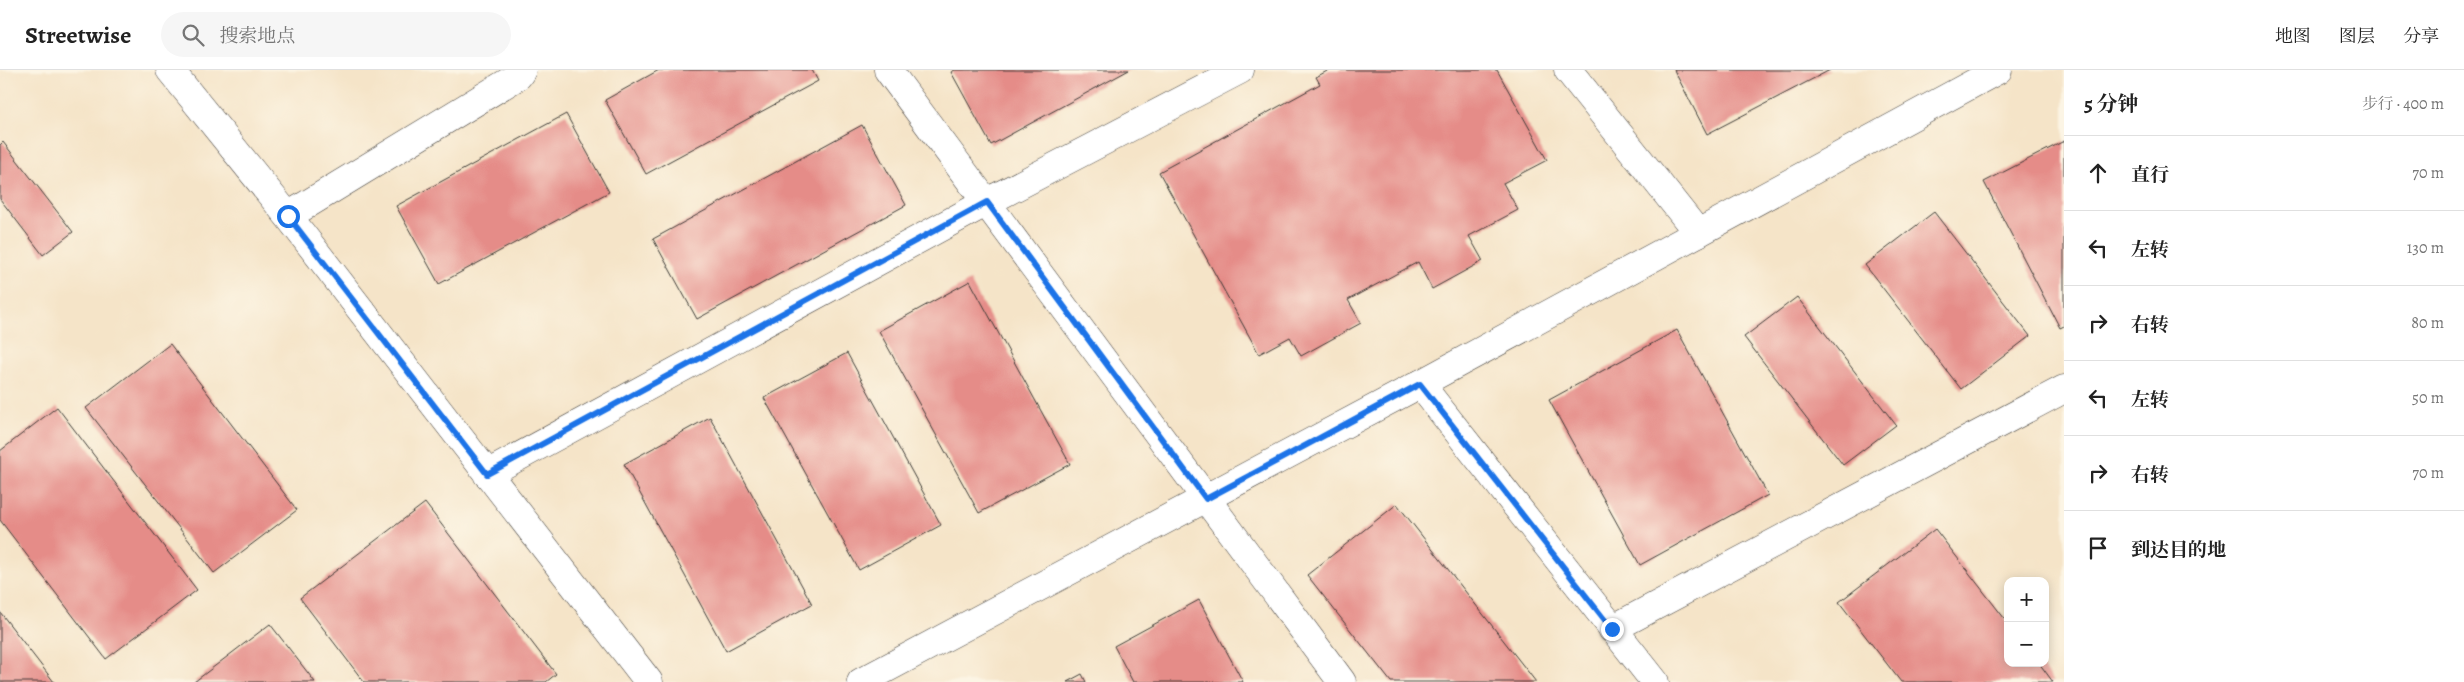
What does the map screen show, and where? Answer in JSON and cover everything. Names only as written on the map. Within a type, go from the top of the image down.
[{"type":"street","points":[[170,70],[288,216],[648,682]]},
{"type":"street","points":[[288,216],[518,76],[522,70]]},
{"type":"street","points":[[888,70],[1342,682]]},
{"type":"street","points":[[487,474],[987,202],[1240,70]]},
{"type":"street","points":[[1568,70],[1698,233]]},
{"type":"street","points":[[862,682],[1420,384],[1998,70]]},
{"type":"street","points":[[1420,384],[1655,682]]},
{"type":"street","points":[[1612,629],[2064,389]]},
{"type":"building","points":[[659,70],[812,70],[818,81],[646,174],[605,100]]},
{"type":"building","points":[[955,70],[1129,70],[991,145],[951,72]]},
{"type":"building","points":[[1329,70],[1497,70],[1547,160],[1503,183],[1518,210],[1469,236],[1483,261],[1432,289],[1418,262],[1348,300],[1361,323],[1301,356],[1290,337],[1259,354],[1159,172],[1320,84],[1316,77]]},
{"type":"building","points":[[1674,70],[1830,70],[1707,134]]},
{"type":"building","points":[[566,114],[609,192],[439,284],[396,206]]},
{"type":"building","points":[[862,125],[906,205],[697,319],[653,239]]},
{"type":"building","points":[[2064,141],[2064,326],[2060,328],[1984,182]]},
{"type":"building","points":[[3,142],[73,232],[43,255],[0,199],[0,145]]},
{"type":"building","points":[[1934,212],[2030,336],[1961,389],[1865,265]]},
{"type":"building","points":[[970,281],[1070,464],[979,513],[879,331]]},
{"type":"building","points":[[1797,297],[1896,425],[1843,465],[1744,337]]},
{"type":"building","points":[[1677,330],[1768,495],[1640,565],[1549,400]]},
{"type":"building","points":[[170,344],[297,510],[214,573],[86,408]]},
{"type":"building","points":[[847,353],[941,525],[859,570],[764,398]]},
{"type":"building","points":[[57,407],[197,590],[106,659],[0,520],[0,451]]},
{"type":"building","points":[[710,417],[812,604],[726,651],[624,464]]},
{"type":"building","points":[[425,503],[556,674],[546,682],[364,682],[300,598]]},
{"type":"building","points":[[1397,504],[1536,682],[1391,682],[1307,575]]},
{"type":"building","points":[[1935,529],[2004,618],[2004,667],[2042,667],[2053,682],[1901,682],[1839,602]]},
{"type":"building","points":[[1199,600],[1243,682],[1133,682],[1114,646]]},
{"type":"building","points":[[0,612],[54,682],[0,682]]},
{"type":"building","points":[[270,624],[315,682],[194,682]]},
{"type":"building","points":[[1082,674],[1086,682],[1067,682]]},
{"type":"route","points":[[288,216],[487,474],[987,202],[1206,499],[1420,384],[1612,629]]}]
